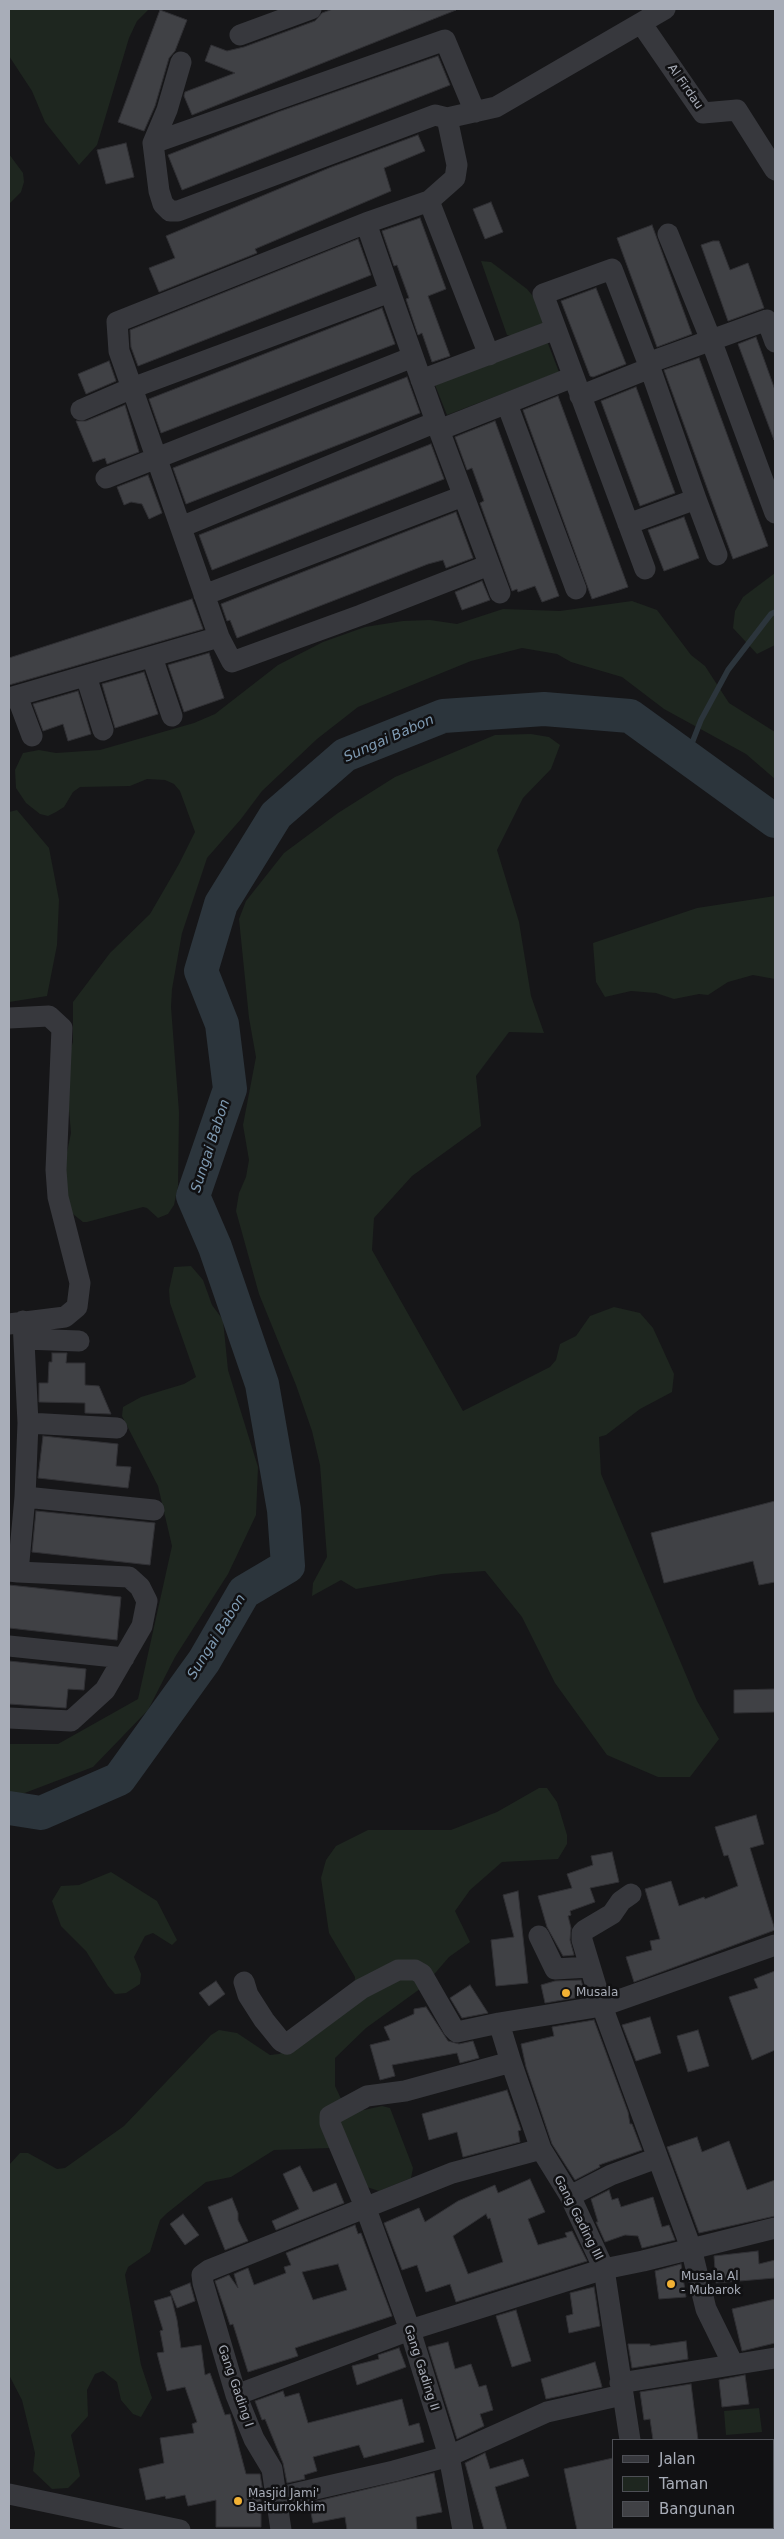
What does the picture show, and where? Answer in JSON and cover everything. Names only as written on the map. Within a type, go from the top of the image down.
[{"type":"street","points":[[240,35],[311,9]]},
{"type":"street","points":[[181,62],[167,110],[153,143],[155,168],[163,204],[170,212],[178,211],[435,115],[447,118],[496,106],[665,9]]},
{"type":"street","name":"Al Firdau","points":[[641,23],[703,113],[737,110],[775,170]]},
{"type":"street","points":[[153,143],[445,40],[475,112]]},
{"type":"street","points":[[447,118],[457,165],[455,178],[429,201],[366,223],[117,322],[119,350],[219,637],[232,662],[489,565]]},
{"type":"street","points":[[429,201],[489,355]]},
{"type":"street","points":[[366,223],[463,496],[500,593]]},
{"type":"street","points":[[668,234],[711,340],[775,513]]},
{"type":"street","points":[[645,569],[543,294],[612,269],[649,365],[717,555]]},
{"type":"street","points":[[81,410],[132,388],[390,292]]},
{"type":"street","points":[[180,527],[438,426],[507,404],[577,387],[649,365],[768,320],[775,342]]},
{"type":"street","points":[[421,380],[556,329]]},
{"type":"street","points":[[106,478],[413,357]]},
{"type":"street","points":[[507,404],[576,589]]},
{"type":"street","points":[[204,595],[463,496]]},
{"type":"street","points":[[628,524],[696,499]]},
{"type":"street","points":[[32,736],[13,697],[219,637]]},
{"type":"street","points":[[152,657],[172,716]]},
{"type":"street","points":[[86,676],[103,730]]},
{"type":"street","points":[[9,1018],[49,1016],[62,1028],[56,1170],[58,1197],[80,1283],[77,1306],[65,1317],[19,1328]]},
{"type":"street","points":[[19,1328],[79,1341]]},
{"type":"street","points":[[9,1718],[71,1721],[105,1690],[142,1626],[146,1601],[140,1587],[129,1576],[14,1571],[25,1497],[28,1422],[19,1328]]},
{"type":"street","points":[[28,1422],[117,1428]]},
{"type":"street","points":[[25,1497],[154,1510]]},
{"type":"street","points":[[9,1646],[124,1658]]},
{"type":"street","points":[[631,1894],[621,1901],[612,1914],[582,1933],[602,2006],[691,2248],[706,2309],[733,2364]]},
{"type":"street","points":[[539,1936],[555,1969],[590,1967]]},
{"type":"street","points":[[244,1982],[256,2008],[281,2041],[287,2044],[360,1988],[398,1970],[415,1970],[422,1974],[457,2032],[602,2006],[775,1945]]},
{"type":"street","name":"Gang Gading III","points":[[499,2023],[541,2148],[570,2196],[604,2269],[630,2439]]},
{"type":"street","name":"Gang Gading II","points":[[463,2530],[449,2456],[410,2330],[366,2209],[330,2122],[330,2116],[367,2096],[405,2091],[511,2062]]},
{"type":"street","points":[[366,2209],[452,2173],[541,2148]]},
{"type":"street","points":[[570,2196],[610,2176],[657,2158]]},
{"type":"street","name":"Gang Gading I","points":[[281,2530],[272,2469],[254,2439],[236,2395],[202,2283],[202,2275],[209,2270],[366,2209]]},
{"type":"street","points":[[236,2395],[410,2330],[604,2269],[775,2228]]},
{"type":"street","points":[[276,2498],[394,2471],[449,2456],[546,2412],[621,2389],[733,2364],[775,2359]]},
{"type":"street","points":[[9,2494],[97,2521],[180,2530]]},
{"type":"green space","points":[[9,9],[149,9],[137,21],[129,38],[97,145],[79,165],[45,122],[32,91],[9,56]]},
{"type":"green space","points":[[9,154],[23,173],[24,182],[21,192],[9,204]]},
{"type":"green space","points":[[481,261],[491,262],[527,289],[541,306],[547,323],[512,336],[507,335]]},
{"type":"green space","points":[[547,341],[559,372],[447,415],[435,385]]},
{"type":"green space","points":[[775,573],[775,645],[757,654],[733,628],[735,611],[743,597]]},
{"type":"green space","points":[[632,601],[657,610],[691,655],[705,666],[729,703],[775,732],[775,779],[746,754],[664,709],[622,677],[571,662],[557,654],[522,648],[471,661],[358,707],[317,739],[262,791],[241,819],[207,858],[182,933],[172,989],[171,1007],[179,1112],[178,1186],[174,1205],[168,1214],[158,1218],[147,1208],[143,1207],[87,1222],[83,1222],[68,1210],[65,1201],[66,1157],[71,1133],[68,1098],[70,1051],[73,1042],[73,1002],[110,953],[150,914],[195,832],[180,791],[174,784],[165,780],[147,779],[130,786],[80,787],[73,792],[64,807],[48,816],[40,814],[26,803],[16,788],[15,770],[23,753],[39,750],[56,753],[100,750],[194,723],[215,714],[278,665],[323,642],[365,627],[403,621],[430,620],[457,624],[503,609],[560,611]]},
{"type":"green space","points":[[531,734],[549,737],[560,745],[551,769],[523,798],[497,850],[519,922],[531,996],[544,1033],[509,1032],[476,1076],[481,1126],[412,1176],[374,1218],[372,1250],[463,1411],[550,1367],[556,1360],[560,1344],[576,1336],[590,1316],[614,1307],[640,1313],[653,1328],[674,1374],[672,1392],[640,1409],[606,1435],[599,1437],[601,1474],[697,1701],[719,1739],[690,1777],[658,1777],[607,1755],[555,1683],[522,1617],[485,1571],[442,1574],[356,1589],[341,1580],[312,1596],[313,1583],[327,1557],[320,1465],[312,1431],[296,1385],[259,1294],[236,1211],[239,1193],[246,1177],[249,1160],[243,1125],[256,1057],[249,1018],[239,919],[246,901],[284,853],[338,813],[395,777],[495,735]]},
{"type":"green space","points":[[17,810],[49,848],[59,900],[57,945],[47,996],[9,1002],[9,812]]},
{"type":"green space","points":[[775,896],[775,979],[753,975],[728,982],[708,995],[699,994],[674,999],[656,993],[631,991],[605,997],[596,982],[593,943],[697,908]]},
{"type":"green space","points":[[191,1266],[203,1280],[212,1305],[223,1320],[228,1370],[258,1467],[256,1515],[228,1574],[175,1657],[148,1710],[93,1767],[22,1794],[9,1796],[9,1744],[58,1744],[138,1699],[172,1546],[158,1486],[122,1416],[123,1407],[141,1397],[184,1384],[196,1377],[170,1303],[169,1290],[174,1267]]},
{"type":"green space","points":[[539,1788],[547,1788],[557,1802],[567,1835],[567,1844],[558,1859],[502,1862],[470,1890],[455,1911],[470,1942],[449,1957],[424,1986],[366,2028],[335,2058],[335,2086],[343,2103],[364,2110],[382,2106],[390,2108],[413,2168],[411,2178],[379,2191],[361,2185],[330,2148],[274,2150],[231,2177],[206,2182],[166,2214],[160,2220],[150,2252],[128,2267],[125,2275],[141,2365],[152,2398],[141,2417],[133,2414],[121,2400],[117,2382],[103,2371],[95,2374],[87,2390],[88,2416],[71,2435],[80,2476],[68,2488],[52,2489],[33,2471],[35,2453],[22,2400],[9,2375],[9,2165],[20,2153],[28,2153],[57,2169],[65,2168],[124,2126],[211,2035],[219,2030],[237,2033],[270,2055],[279,2054],[298,2047],[354,1995],[355,1977],[329,1933],[321,1878],[326,1860],[336,1846],[368,1830],[451,1830],[497,1812]]},
{"type":"green space","points":[[111,1872],[157,1901],[177,1940],[172,1945],[153,1933],[145,1936],[134,1957],[141,1974],[140,1984],[126,1993],[115,1994],[86,1951],[61,1926],[52,1901],[61,1886],[79,1885]]},
{"type":"green space","points":[[759,2408],[762,2432],[726,2435],[724,2411]]},
{"type":"building","points":[[333,9],[456,10],[192,115],[184,96],[185,92],[235,73],[205,61],[211,45],[227,51],[244,47],[315,21],[322,13]]},
{"type":"building","points":[[160,10],[187,20],[175,51],[169,58],[155,106],[144,131],[118,122]]},
{"type":"building","points":[[438,56],[450,85],[182,190],[168,155],[278,112]]},
{"type":"building","points":[[418,135],[425,151],[384,168],[391,191],[255,249],[257,253],[159,292],[149,268],[175,258],[166,236],[329,168]]},
{"type":"building","points":[[126,143],[134,177],[106,184],[97,150]]},
{"type":"building","points":[[491,202],[503,232],[485,239],[473,209]]},
{"type":"building","points":[[420,218],[446,289],[428,296],[450,356],[432,362],[422,333],[418,335],[406,299],[409,298],[397,265],[394,266],[382,231]]},
{"type":"building","points":[[652,225],[692,334],[657,347],[617,238]]},
{"type":"building","points":[[358,239],[371,275],[138,366],[131,347],[130,330]]},
{"type":"building","points":[[719,241],[730,270],[748,263],[764,308],[728,321],[701,245]]},
{"type":"building","points":[[596,288],[626,364],[593,377],[590,376],[561,301]]},
{"type":"building","points":[[382,308],[395,344],[161,433],[149,399]]},
{"type":"building","points":[[756,337],[775,390],[774,440],[738,344]]},
{"type":"building","points":[[699,358],[768,546],[733,559],[664,370]]},
{"type":"building","points":[[109,361],[116,381],[86,394],[78,374]]},
{"type":"building","points":[[407,377],[420,413],[186,504],[173,468]]},
{"type":"building","points":[[636,387],[675,493],[640,506],[601,401]]},
{"type":"building","points":[[558,396],[628,587],[592,599],[523,410]]},
{"type":"building","points":[[125,405],[139,452],[107,464],[105,458],[93,462],[76,421],[86,421]]},
{"type":"building","points":[[495,421],[559,596],[542,602],[535,586],[518,592],[517,589],[512,591],[480,503],[484,501],[472,468],[467,470],[455,437]]},
{"type":"building","points":[[431,444],[444,479],[212,570],[199,535]]},
{"type":"building","points":[[148,475],[162,513],[149,519],[142,504],[131,502],[124,505],[117,487]]},
{"type":"building","points":[[456,512],[473,558],[446,568],[443,560],[428,564],[237,638],[230,620],[227,621],[221,604]]},
{"type":"building","points":[[684,517],[699,558],[664,571],[648,530]]},
{"type":"building","points":[[482,581],[490,600],[462,610],[455,592]]},
{"type":"building","points":[[192,599],[203,629],[9,685],[9,658]]},
{"type":"building","points":[[209,653],[224,698],[184,712],[168,665]]},
{"type":"building","points":[[144,672],[158,714],[115,728],[102,684]]},
{"type":"building","points":[[78,691],[91,734],[68,741],[63,724],[43,731],[33,704]]},
{"type":"building","points":[[52,1353],[67,1353],[66,1363],[85,1363],[85,1385],[99,1386],[111,1414],[85,1413],[85,1403],[39,1402],[39,1383],[48,1383],[49,1362],[52,1362]]},
{"type":"building","points":[[43,1436],[118,1444],[116,1466],[131,1467],[128,1488],[38,1478]]},
{"type":"building","points":[[775,1501],[775,1582],[759,1585],[753,1561],[664,1583],[651,1533]]},
{"type":"building","points":[[36,1511],[155,1523],[150,1565],[32,1552]]},
{"type":"building","points":[[9,1585],[121,1597],[117,1640],[9,1628]]},
{"type":"building","points":[[9,1661],[86,1669],[84,1690],[68,1689],[66,1708],[9,1704]]},
{"type":"building","points":[[775,1689],[775,1712],[734,1713],[734,1690]]},
{"type":"building","points":[[756,1815],[764,1844],[750,1848],[775,1930],[634,1982],[626,1957],[652,1950],[650,1941],[660,1939],[645,1889],[671,1881],[679,1906],[704,1897],[705,1899],[738,1886],[728,1855],[724,1856],[715,1827]]},
{"type":"building","points":[[612,1852],[619,1882],[590,1888],[595,1902],[570,1911],[571,1915],[568,1916],[571,1928],[570,1940],[574,1955],[563,1956],[547,1927],[538,1896],[572,1888],[567,1874],[593,1865],[591,1856]]},
{"type":"building","points":[[518,1891],[528,1983],[496,1986],[491,1940],[514,1937],[503,1895]]},
{"type":"building","points":[[775,1971],[775,2050],[752,2060],[729,1997],[758,1988],[754,1979]]},
{"type":"building","name":"Musala","points":[[581,1980],[586,1996],[545,2003],[541,1985],[555,1981]]},
{"type":"building","points":[[216,1981],[225,1994],[209,2006],[199,1993]]},
{"type":"building","points":[[470,1985],[488,2013],[462,2018],[450,1998]]},
{"type":"building","points":[[426,2007],[448,2041],[459,2044],[473,2041],[479,2058],[460,2063],[457,2053],[392,2065],[395,2076],[380,2080],[370,2045],[390,2040],[384,2027],[414,2014],[414,2009]]},
{"type":"building","points":[[650,2017],[661,2053],[636,2061],[622,2025]]},
{"type":"building","points":[[594,2020],[628,2112],[630,2124],[632,2124],[642,2150],[599,2165],[600,2167],[575,2180],[552,2144],[526,2067],[521,2044],[554,2036],[552,2027]]},
{"type":"building","points":[[698,2030],[709,2066],[688,2072],[677,2036]]},
{"type":"building","points":[[507,2090],[521,2130],[518,2131],[520,2142],[463,2157],[457,2132],[429,2140],[422,2114]]},
{"type":"building","points":[[697,2137],[702,2152],[729,2141],[747,2190],[775,2180],[775,2216],[699,2233],[667,2147]]},
{"type":"building","points":[[300,2166],[313,2192],[336,2183],[344,2203],[276,2230],[272,2221],[299,2209],[283,2174]]},
{"type":"building","points":[[530,2179],[545,2212],[528,2219],[538,2245],[567,2237],[565,2233],[572,2231],[587,2261],[456,2302],[450,2284],[426,2292],[417,2265],[402,2270],[384,2223],[419,2208],[425,2222],[458,2201],[495,2185],[498,2193]],"holes":[[[486,2214],[488,2219],[490,2218],[503,2262],[468,2274],[453,2236]]]},
{"type":"building","points":[[609,2190],[612,2200],[618,2198],[621,2207],[653,2197],[662,2227],[669,2225],[675,2240],[642,2248],[638,2236],[625,2235],[605,2242],[596,2222],[598,2222],[591,2199]]},
{"type":"building","points":[[232,2198],[238,2213],[238,2220],[248,2241],[225,2250],[208,2207]]},
{"type":"building","points":[[183,2214],[199,2235],[185,2245],[170,2224]]},
{"type":"building","points":[[355,2225],[358,2234],[361,2233],[392,2316],[295,2348],[298,2356],[248,2372],[233,2324],[230,2325],[215,2281],[229,2275],[238,2288],[234,2274],[248,2268],[254,2285],[286,2273],[284,2267],[291,2265],[286,2253]],"holes":[[[338,2264],[347,2290],[313,2300],[302,2272]]]},
{"type":"building","points":[[758,2251],[759,2264],[775,2260],[775,2278],[716,2283],[714,2256]]},
{"type":"building","name":"Musala Al - Mubarok","points":[[681,2264],[686,2297],[659,2299],[655,2271]]},
{"type":"building","points":[[190,2283],[195,2301],[177,2308],[170,2291]]},
{"type":"building","points":[[594,2287],[600,2326],[569,2333],[566,2316],[573,2314],[570,2293]]},
{"type":"building","points":[[171,2296],[181,2348],[201,2345],[205,2375],[210,2373],[225,2415],[230,2414],[246,2474],[260,2474],[264,2498],[261,2499],[261,2527],[216,2527],[216,2500],[188,2506],[185,2495],[166,2499],[165,2496],[146,2500],[139,2469],[164,2463],[160,2438],[194,2433],[192,2424],[197,2422],[185,2387],[167,2391],[157,2353],[164,2352],[160,2331],[163,2330],[154,2301]]},
{"type":"building","points":[[775,2299],[775,2343],[742,2351],[732,2309]]},
{"type":"building","points":[[516,2310],[531,2361],[512,2367],[496,2316]]},
{"type":"building","points":[[686,2341],[688,2359],[632,2368],[628,2344],[650,2344],[650,2346]]},
{"type":"building","points":[[448,2342],[455,2369],[471,2364],[479,2387],[486,2385],[493,2410],[480,2414],[484,2426],[457,2439],[428,2347]]},
{"type":"building","points":[[399,2348],[406,2367],[357,2385],[352,2366],[379,2359],[378,2355]]},
{"type":"building","points":[[595,2362],[602,2387],[546,2399],[541,2379]]},
{"type":"building","points":[[745,2375],[749,2404],[722,2407],[719,2380]]},
{"type":"building","points":[[691,2384],[698,2439],[653,2439],[650,2419],[644,2420],[640,2392]]},
{"type":"building","points":[[283,2391],[285,2397],[299,2393],[308,2423],[402,2399],[409,2426],[419,2423],[424,2442],[364,2458],[359,2445],[313,2457],[317,2471],[304,2475],[305,2479],[287,2483],[283,2463],[265,2419],[262,2420],[255,2401]]},
{"type":"building","points":[[485,2453],[490,2469],[523,2459],[529,2476],[495,2487],[507,2530],[484,2530],[465,2463]]},
{"type":"building","points":[[612,2458],[613,2530],[577,2530],[564,2469]]},
{"type":"building","points":[[434,2473],[442,2512],[416,2517],[417,2530],[347,2530],[345,2517],[313,2523],[309,2503]]},
{"type":"waterway","points":[[687,756],[701,720],[728,670],[771,614],[775,612]]},
{"type":"waterway","name":"Sungai Babon","points":[[9,1808],[41,1813],[119,1779],[204,1661],[244,1592],[288,1566],[284,1510],[262,1384],[215,1247],[193,1196],[230,1089],[222,1024],[201,971],[221,904],[276,815],[345,755],[443,716],[544,709],[630,716],[775,821]]},
{"type":"place","name":"Musala","points":[[566,1993]]},
{"type":"place","name":"Musala Al - Mubarok","points":[[671,2284]]},
{"type":"place","name":"Masjid Jami' Baiturrokhim","points":[[238,2501]]}]
